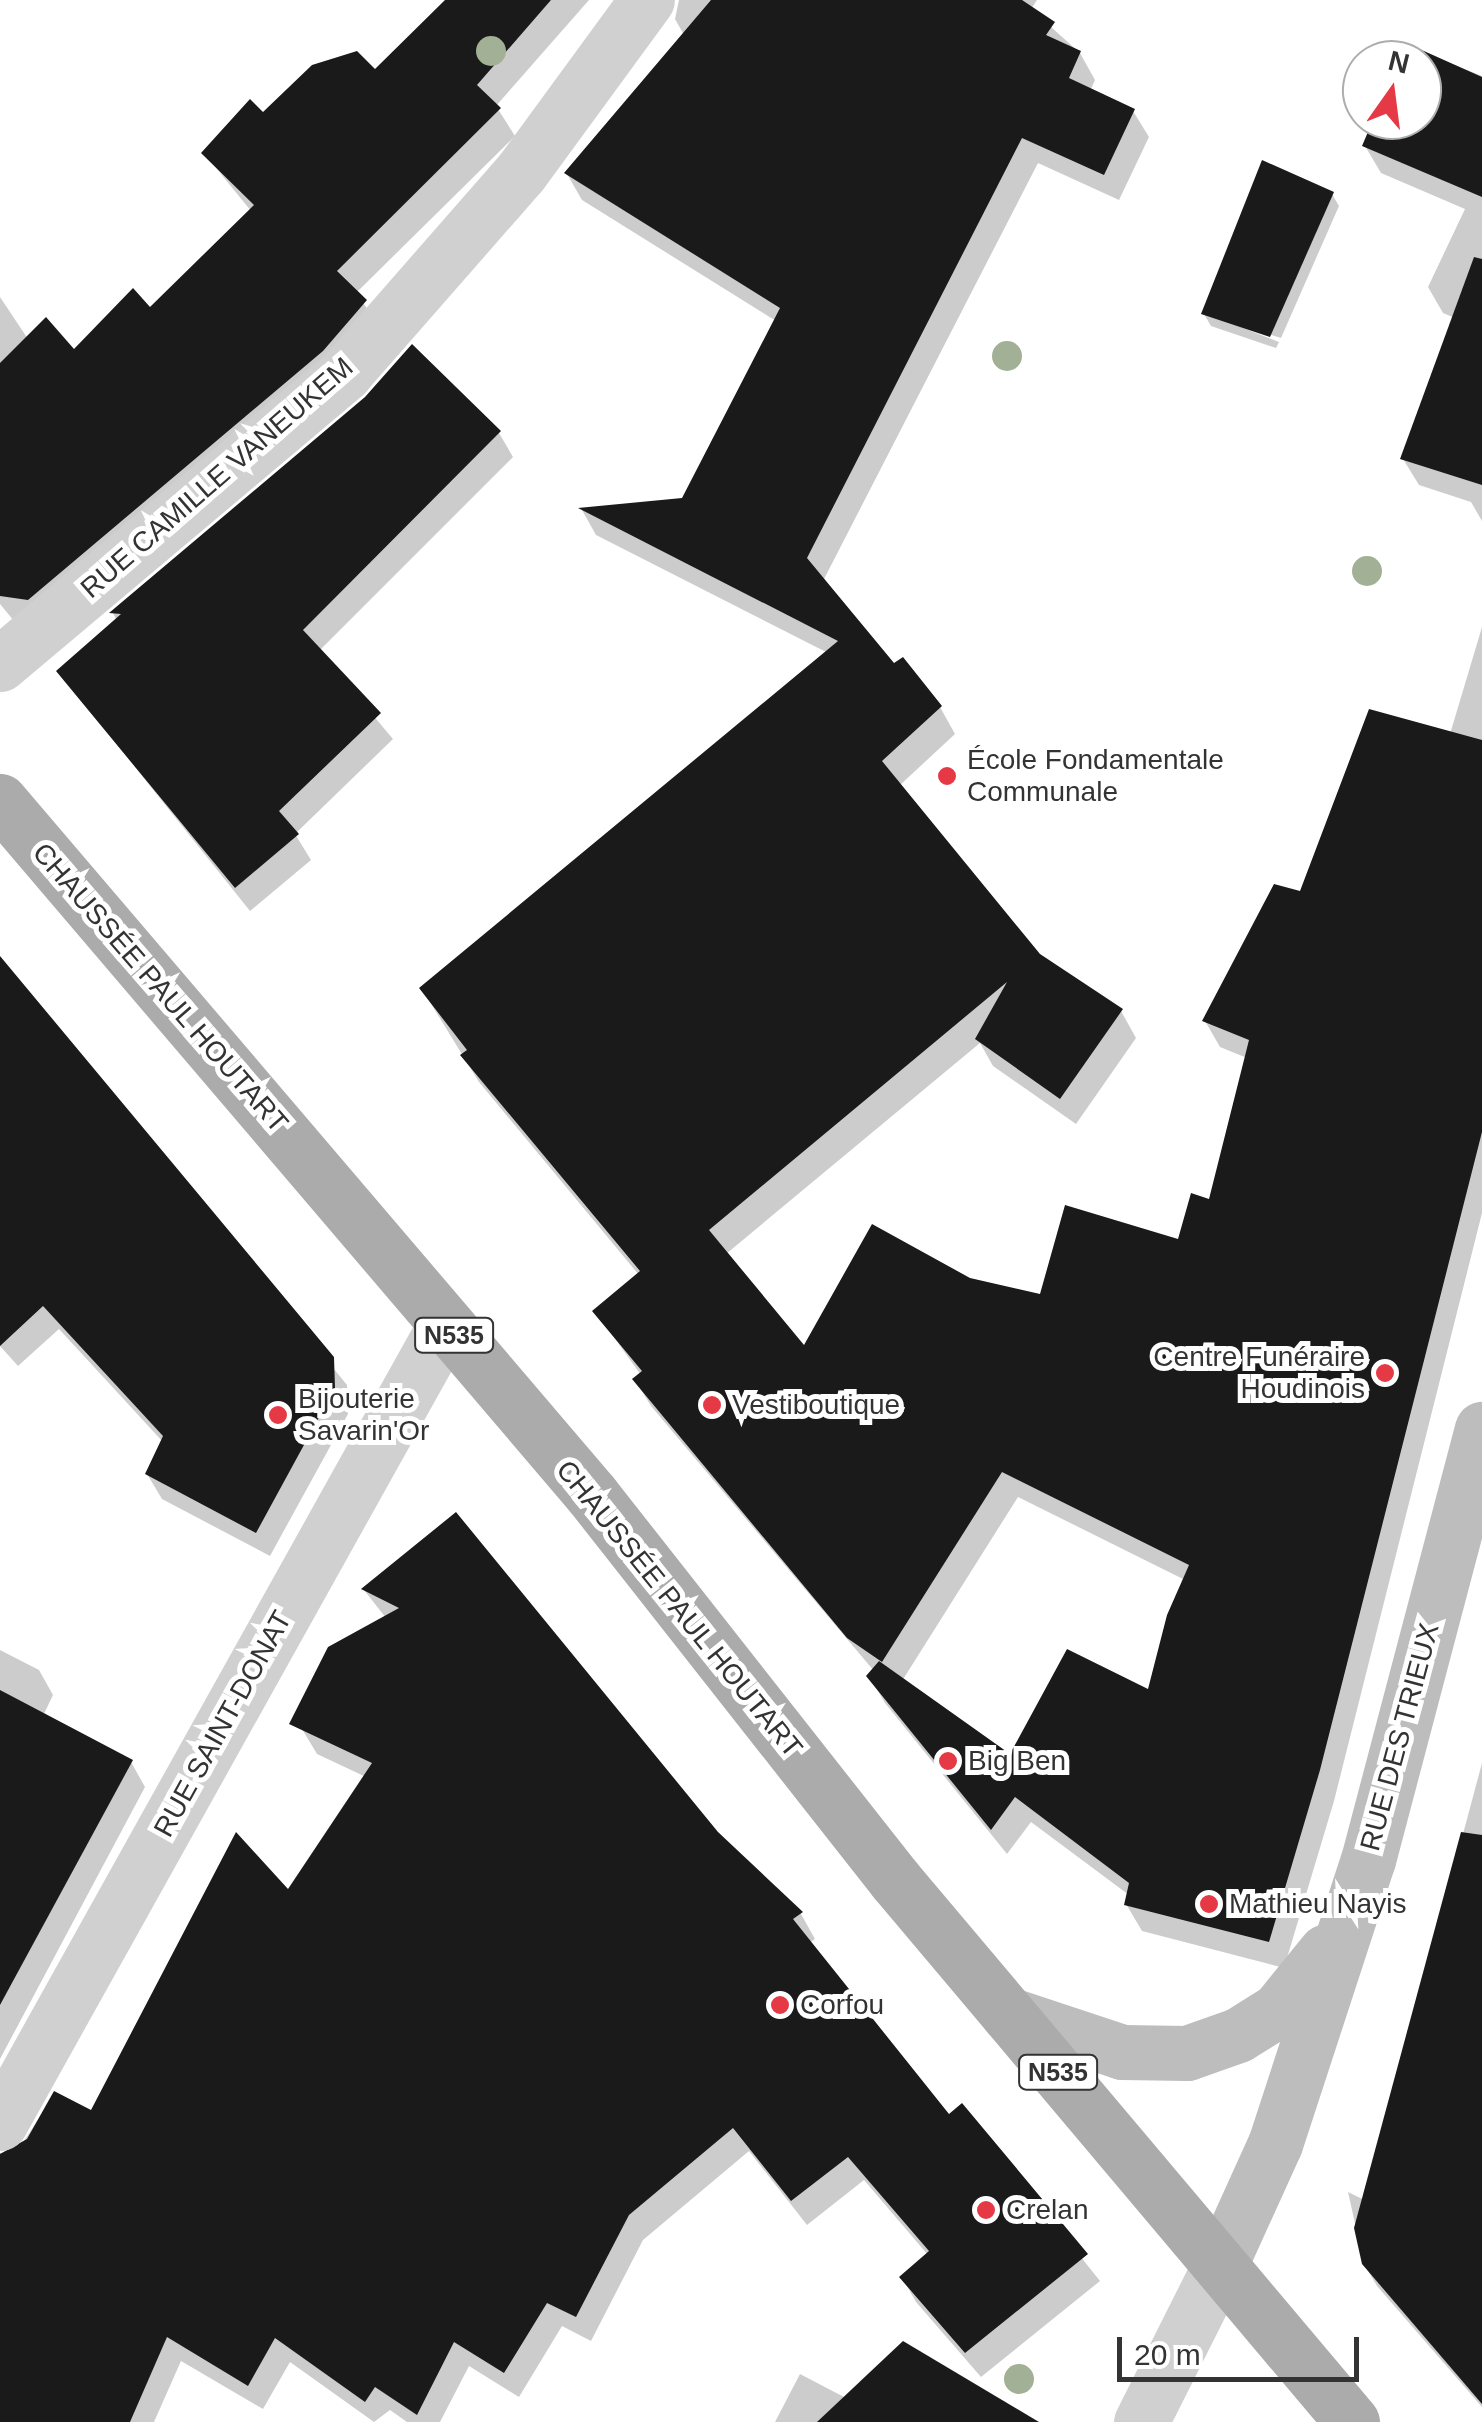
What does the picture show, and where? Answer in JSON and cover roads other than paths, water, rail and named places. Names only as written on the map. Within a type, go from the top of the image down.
[{"type":"main road","name":"CHAUSSÉE PAUL HOUTART","points":[[0,801],[592,1496],[1008,2014],[1352,2422]]},
{"type":"street","name":"RUE CAMILLE VANEUKEM","points":[[0,664],[345,373],[521,172],[647,0]]},
{"type":"street","name":"RUE SAINT-DONAT","points":[[0,2123],[445,1326]]},
{"type":"street","name":"RUE DES TRIEUX","points":[[1220,2265],[1275,2144],[1346,1927],[1482,1428]]},
{"type":"street","points":[[1008,2014],[1122,2052],[1187,2052],[1238,2035],[1278,2010],[1346,1927]]},
{"type":"street","points":[[1142,2422],[1220,2265]]},
{"type":"place","name":"École Fondamentale Communale","points":[[947,776]]},
{"type":"place","name":"Centre Funéraire Houdinois","points":[[1385,1373]]},
{"type":"place","name":"Vestiboutique","points":[[712,1405]]},
{"type":"place","name":"Bijouterie Savarin'Or","points":[[278,1415]]},
{"type":"place","name":"Big Ben","points":[[948,1761]]},
{"type":"place","name":"Mathieu Nayis","points":[[1209,1904]]},
{"type":"place","name":"Corfou","points":[[780,2005]]},
{"type":"place","name":"Crelan","points":[[986,2210]]}]
